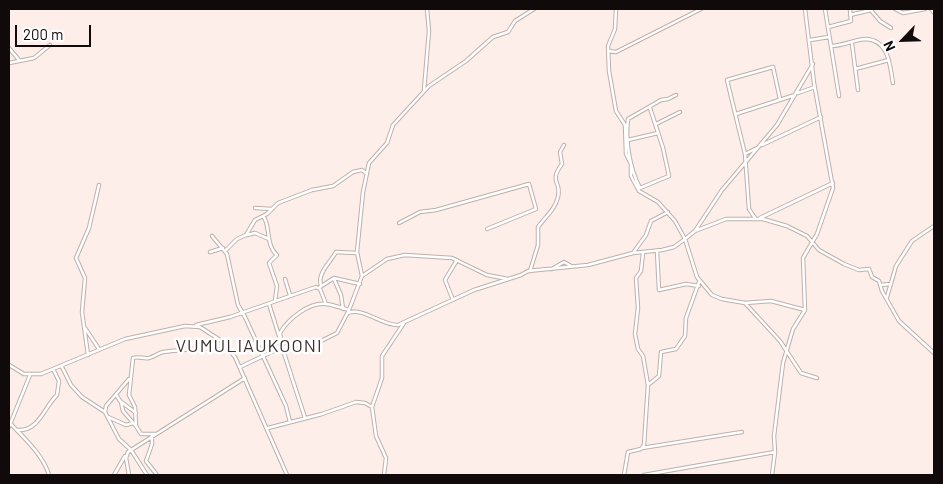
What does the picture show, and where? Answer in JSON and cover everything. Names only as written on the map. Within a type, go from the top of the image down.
[{"type":"street","points":[[424,91],[429,31],[428,9]]},
{"type":"street","points":[[240,367],[282,347],[316,343],[334,336],[349,312],[362,276],[357,254],[363,192],[369,163],[387,143],[394,126],[432,83],[466,61],[493,37],[508,32],[515,21],[534,9]]},
{"type":"street","points":[[616,9],[615,29],[608,51],[609,71],[614,102],[625,125],[626,154],[631,164],[631,176],[639,189],[668,212],[685,239],[699,282],[718,299],[745,303],[771,301],[805,310]]},
{"type":"street","points":[[608,51],[612,53],[618,51],[701,9]]},
{"type":"street","points":[[772,475],[776,452],[775,428],[786,352],[794,329],[805,310],[802,265],[806,252],[813,241],[832,196],[833,183],[815,87],[805,9]]},
{"type":"street","points":[[825,9],[839,96]]},
{"type":"street","points":[[828,27],[850,23],[850,9]]},
{"type":"street","points":[[850,15],[871,9],[880,21],[891,28]]},
{"type":"street","points":[[895,9],[903,13],[925,9]]},
{"type":"street","points":[[908,9],[910,13]]},
{"type":"street","points":[[931,9],[934,14]]},
{"type":"street","points":[[810,40],[829,37]]},
{"type":"street","points":[[830,46],[852,44],[864,39],[875,42],[885,50],[889,60],[893,83]]},
{"type":"street","points":[[852,44],[858,90]]},
{"type":"street","points":[[9,63],[34,58],[50,45]]},
{"type":"street","points":[[9,48],[20,61]]},
{"type":"street","points":[[855,69],[889,60]]},
{"type":"street","points":[[695,231],[715,199],[760,146],[797,94],[813,64]]},
{"type":"street","points":[[758,218],[749,209],[745,154],[727,80],[773,67],[780,99]]},
{"type":"street","points":[[736,114],[815,87]]},
{"type":"street","points":[[639,189],[633,172],[628,140],[628,119],[661,100],[676,95]]},
{"type":"street","points":[[639,189],[669,176],[650,108]]},
{"type":"street","points":[[656,124],[680,112]]},
{"type":"street","points":[[745,154],[821,117]]},
{"type":"street","points":[[628,140],[658,133]]},
{"type":"street","points":[[530,271],[538,245],[538,227],[554,208],[557,198],[555,176],[562,164],[560,152],[564,145]]},
{"type":"street","points":[[244,236],[255,220],[263,216],[278,203],[300,194],[333,186],[353,172],[362,170],[367,174]]},
{"type":"street","points":[[758,218],[833,183]]},
{"type":"street","points":[[399,223],[422,211],[436,210],[529,184],[536,209],[487,228]]},
{"type":"street","points":[[88,355],[82,304],[85,278],[76,258],[89,228],[99,185]]},
{"type":"street","points":[[646,186],[646,196]]},
{"type":"street","points":[[255,208],[272,209]]},
{"type":"street","points":[[633,254],[642,241],[652,219],[668,212]]},
{"type":"street","points":[[263,216],[266,220],[272,250],[278,256],[269,265],[276,286],[274,302]]},
{"type":"street","points":[[305,418],[282,347],[280,333],[286,325],[307,308],[326,304],[349,312],[364,314],[390,325],[405,323],[474,290],[530,271],[588,265],[633,254],[657,251],[674,246],[695,231],[726,218],[758,218],[787,226],[813,241],[819,250],[844,264],[859,270],[868,269],[880,285],[899,321],[934,353]]},
{"type":"street","points":[[886,298],[896,266],[913,240],[934,226]]},
{"type":"street","points":[[210,252],[224,249],[237,239],[255,233],[269,239]]},
{"type":"street","points":[[212,236],[224,249],[242,313],[286,406],[290,422]]},
{"type":"street","points":[[657,251],[659,290],[686,284],[698,286]]},
{"type":"street","points":[[326,304],[320,287],[321,276],[336,252],[357,254]]},
{"type":"street","points":[[641,449],[645,444],[648,385],[643,356],[637,346],[635,334],[638,310],[636,278],[641,270],[643,253]]},
{"type":"street","points":[[362,276],[387,259],[406,255],[457,260],[487,275],[510,279]]},
{"type":"street","points":[[453,300],[445,280],[457,260]]},
{"type":"street","points":[[552,269],[564,262],[571,266]]},
{"type":"street","points":[[9,365],[30,375],[54,371],[125,339],[176,327],[196,325],[242,313],[290,295],[320,287],[334,278],[360,284]]},
{"type":"street","points":[[334,278],[341,295],[343,309]]},
{"type":"street","points":[[285,279],[290,295]]},
{"type":"street","points":[[648,385],[660,376],[661,352],[676,349],[685,338],[686,318],[699,282]]},
{"type":"street","points":[[880,285],[891,284]]},
{"type":"street","points":[[745,303],[780,341],[801,373],[818,378]]},
{"type":"street","points":[[269,304],[280,339],[277,349]]},
{"type":"street","points":[[384,475],[386,458],[376,436],[372,408],[382,378],[380,368],[382,356],[405,323]]},
{"type":"street","points":[[196,325],[210,333],[228,348],[240,367],[288,475]]},
{"type":"street","points":[[84,327],[99,350]]},
{"type":"street","points":[[136,426],[136,414],[129,395],[134,357],[148,358],[161,352],[173,353],[195,346],[206,347],[211,343],[223,349],[228,348]]},
{"type":"street","points":[[62,367],[71,385],[82,397],[104,412],[108,417],[119,439],[131,450],[147,475]]},
{"type":"street","points":[[17,430],[25,431],[33,426],[57,395],[59,385],[54,371]]},
{"type":"street","points":[[9,427],[30,375]]},
{"type":"street","points":[[104,412],[106,406],[117,396],[130,378]]},
{"type":"street","points":[[114,475],[131,450],[245,378]]},
{"type":"street","points":[[117,396],[121,402],[136,414]]},
{"type":"street","points":[[121,402],[122,411],[142,435],[154,435]]},
{"type":"street","points":[[267,428],[356,402],[365,402],[372,408]]},
{"type":"street","points":[[108,417],[126,424],[133,423]]},
{"type":"street","points":[[10,422],[46,466],[49,475]]},
{"type":"street","points":[[624,475],[628,452],[742,432]]},
{"type":"street","points":[[154,435],[146,461],[158,475]]},
{"type":"street","points":[[643,475],[776,452]]},
{"type":"street","points":[[126,455],[129,475]]},
{"type":"district","name":"VUMULIAUKOONI","points":[[249,346]]}]
